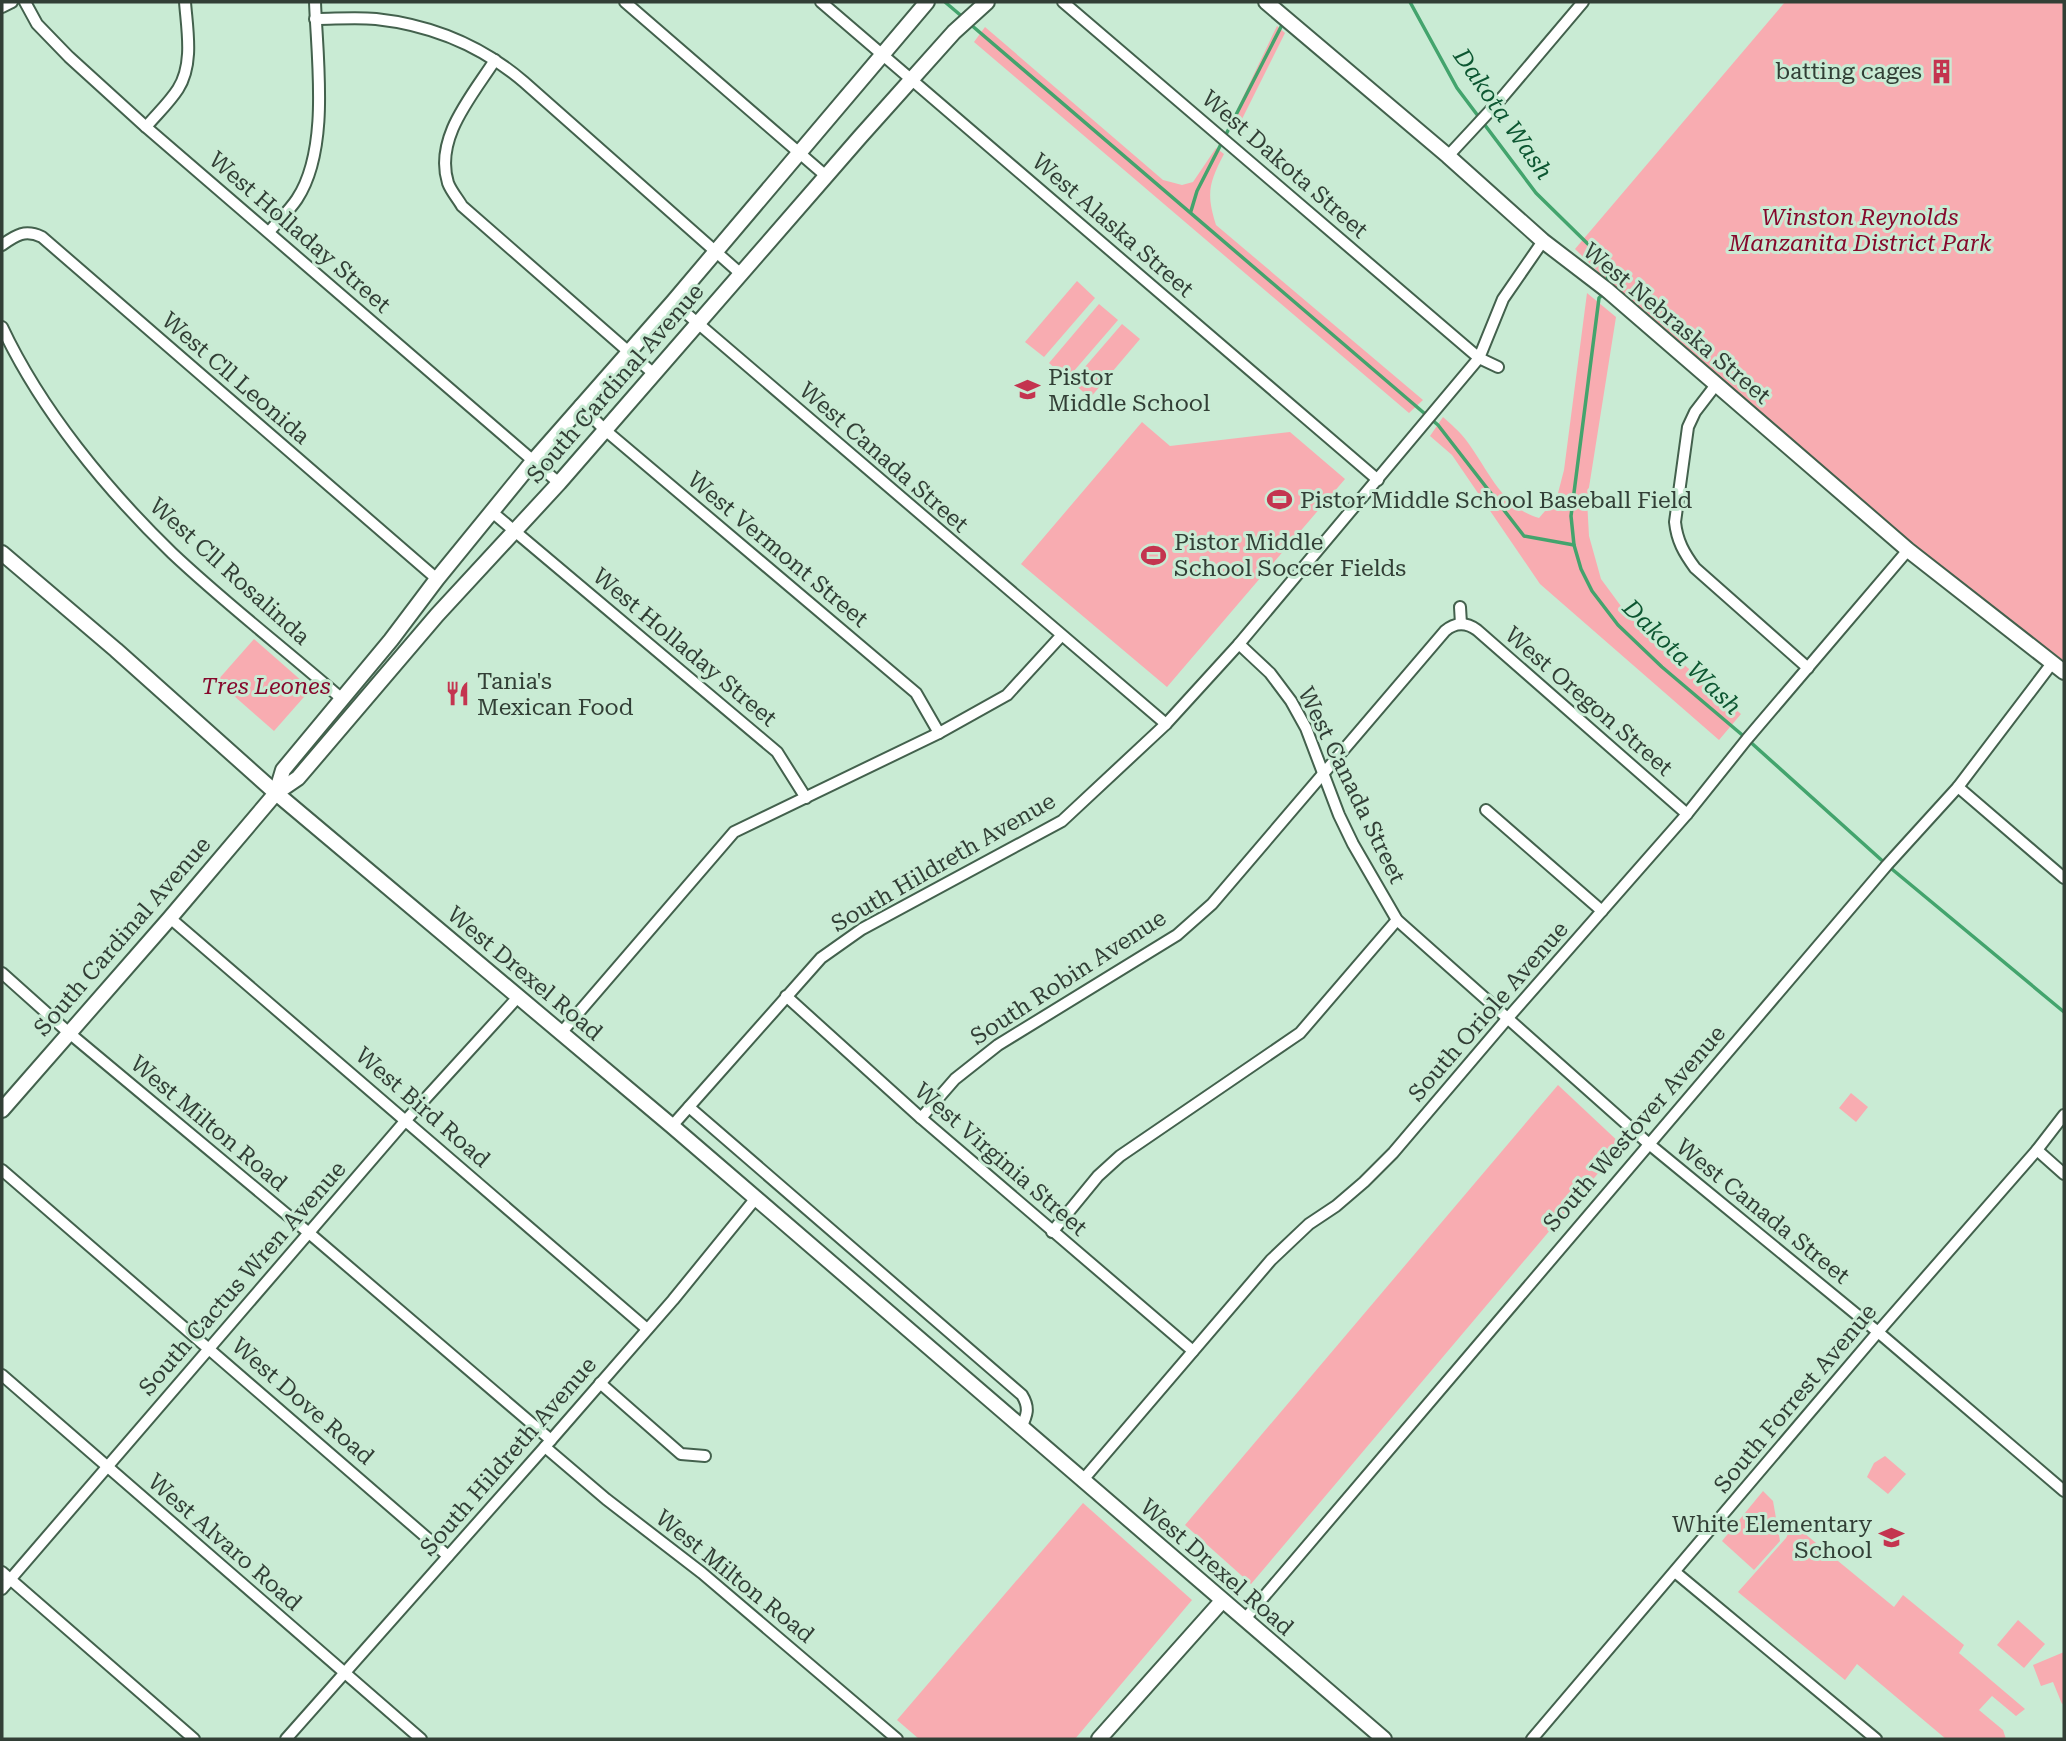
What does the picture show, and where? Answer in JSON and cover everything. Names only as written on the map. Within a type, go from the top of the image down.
[{"type":"street","points":[[2,7],[12,2]]},
{"type":"street","name":"West Holladay Street","points":[[25,2],[45,32],[146,127],[559,483]]},
{"type":"street","points":[[146,127],[178,88],[185,72],[188,56],[185,2]]},
{"type":"street","points":[[269,232],[298,198],[313,163],[319,126],[315,2]]},
{"type":"street","points":[[625,2],[826,176]]},
{"type":"street","name":"West Alaska Street","points":[[821,2],[1378,480]]},
{"type":"street","name":"South Cardinal Avenue","points":[[276,793],[283,770],[534,460],[673,302],[714,250],[927,2]]},
{"type":"street","name":"South Cardinal Avenue","points":[[2,1110],[276,793],[298,778],[437,615],[606,430],[911,80],[954,32],[987,2]]},
{"type":"street","name":"West Dakota Street","points":[[1063,2],[1479,358],[1498,367]]},
{"type":"street","name":"West Nebraska Street","points":[[1266,2],[1448,156],[1543,241],[1607,290],[1908,550],[2064,672]]},
{"type":"street","points":[[1448,156],[1500,100],[1583,2]]},
{"type":"street","points":[[316,19],[374,19],[424,27],[465,43],[495,60],[524,82],[741,274]]},
{"type":"street","points":[[495,60],[448,137],[444,162],[448,185],[462,206],[654,374]]},
{"type":"street","name":"West Cll Leonida","points":[[2,245],[26,232],[42,237],[437,579]]},
{"type":"street","name":"South Hildreth Avenue","points":[[672,1126],[821,958],[862,929],[1062,821],[1166,724],[1239,644],[1479,358],[1503,299],[1543,241]]},
{"type":"street","name":"West Canada Street","points":[[673,302],[1166,724]]},
{"type":"street","name":"West Cll Rosalinda","points":[[2,327],[67,434],[97,473],[172,553],[342,699]]},
{"type":"street","points":[[1716,386],[1695,412],[1688,427],[1675,522],[1677,537],[1695,568],[1808,668]]},
{"type":"street","name":"West Vermont Street","points":[[580,405],[916,693],[939,733]]},
{"type":"street","name":"West Holladay Street","points":[[492,512],[777,751],[806,798]]},
{"type":"street","name":"South Oriole Avenue","points":[[1082,1481],[1271,1260],[1309,1224],[1364,1182],[1393,1153],[1687,814],[1747,739],[1908,550]]},
{"type":"street","name":"West Drexel Road","points":[[2,553],[116,650],[276,793],[672,1126],[1384,1739]]},
{"type":"street","points":[[1461,607],[1461,624]]},
{"type":"street","name":"South Robin Avenue","points":[[921,1118],[955,1079],[998,1045],[1177,935],[1212,904],[1445,631],[1461,624]]},
{"type":"street","name":"West Oregon Street","points":[[1461,624],[1477,630],[1687,814]]},
{"type":"street","points":[[561,1033],[733,832],[939,733],[1007,695],[1061,636]]},
{"type":"street","name":"West Canada Street","points":[[1239,644],[1282,686],[1306,728],[1353,844],[1397,919],[1649,1144],[1878,1332],[2064,1491]]},
{"type":"street","name":"South Westover Avenue","points":[[1244,1620],[1887,865],[1958,787],[2053,662]]},
{"type":"street","points":[[1958,787],[2064,878]]},
{"type":"street","points":[[1486,810],[1602,911]]},
{"type":"street","name":"West Bird Road","points":[[170,918],[647,1329]]},
{"type":"street","points":[[1052,1232],[1098,1176],[1120,1156],[1300,1033],[1397,919]]},
{"type":"street","name":"West Milton Road","points":[[2,973],[68,1032],[309,1233],[548,1444],[606,1499],[702,1573],[897,1739]]},
{"type":"street","name":"West Virginia Street","points":[[786,996],[921,1118],[1193,1351]]},
{"type":"street","name":"South Cactus Wren Avenue","points":[[2,1589],[6,1576],[107,1467],[407,1120],[518,997]]},
{"type":"street","points":[[689,1107],[1022,1395],[1028,1405],[1021,1428]]},
{"type":"street","name":"South Forrest Avenue","points":[[1532,1739],[1878,1332],[2037,1150],[2064,1115]]},
{"type":"street","points":[[2037,1150],[2064,1174]]},
{"type":"street","name":"West Dove Road","points":[[2,1170],[447,1556]]},
{"type":"street","name":"South Hildreth Avenue","points":[[286,1739],[548,1444],[756,1198]]},
{"type":"street","name":"West Alvaro Road","points":[[2,1375],[421,1739]]},
{"type":"street","points":[[600,1383],[681,1454],[705,1456]]},
{"type":"street","points":[[1675,1572],[1876,1739]]},
{"type":"street","points":[[6,1576],[194,1739]]},
{"type":"street","points":[[1099,1739],[1222,1601]]},
{"type":"green space","name":"Winston Reynolds Manzanita District Park","points":[[1785,2],[2064,2],[2064,663],[1913,547],[1623,296],[1575,249]]},
{"type":"green space","points":[[1277,26],[1285,33],[1237,129],[1230,124]]},
{"type":"green space","points":[[985,27],[1163,180],[1182,185],[1193,182],[1216,148],[1224,154],[1215,173],[1210,196],[1216,225],[1423,400],[1409,413],[974,42]]},
{"type":"green space","points":[[1077,281],[1095,298],[1044,357],[1025,342]]},
{"type":"green space","points":[[1587,293],[1616,317],[1587,500],[1589,536],[1601,579],[1629,617],[1741,714],[1719,740],[1540,584],[1452,455],[1430,436],[1443,417],[1466,440],[1505,497],[1526,513],[1539,518],[1557,497],[1564,470]]},
{"type":"green space","points":[[1099,304],[1118,320],[1067,379],[1049,363]]},
{"type":"green space","points":[[1122,324],[1140,339],[1090,398],[1072,382]]},
{"type":"green space","name":"Pistor Middle School Soccer Fields","points":[[1142,422],[1170,446],[1290,432],[1345,479],[1167,687],[1021,564]]},
{"type":"green space","name":"Tres Leones","points":[[254,639],[311,689],[274,731],[217,681]]},
{"type":"green space","points":[[1558,1085],[1622,1145],[1251,1584],[1185,1525]]},
{"type":"green space","points":[[1851,1093],[1868,1107],[1856,1122],[1839,1108]]},
{"type":"green space","points":[[1885,1456],[1906,1474],[1888,1494],[1867,1477],[1874,1463]]},
{"type":"green space","points":[[1763,1491],[1773,1501],[1780,1541],[1754,1570],[1722,1541]]},
{"type":"green space","points":[[1083,1503],[1192,1600],[1075,1739],[919,1739],[897,1720]]},
{"type":"green space","points":[[1793,1524],[1894,1607],[1903,1595],[1964,1645],[1959,1653],[2025,1709],[2016,1716],[1992,1696],[1979,1710],[2003,1730],[2006,1739],[1946,1739],[1857,1664],[1845,1680],[1738,1592],[1786,1538]]},
{"type":"green space","points":[[2018,1620],[2045,1644],[2024,1668],[1997,1645]]},
{"type":"green space","points":[[2064,1652],[2062,1704],[2053,1682],[2041,1686],[2033,1665]]},
{"type":"waterway","points":[[945,2],[965,19]]},
{"type":"waterway","name":"Dakota Wash","points":[[1410,2],[1457,88],[1536,193],[1592,248],[1608,272],[1607,283]]},
{"type":"waterway","points":[[1191,211],[1197,191],[1283,23]]},
{"type":"waterway","points":[[970,24],[1438,425],[1524,536],[1574,545]]},
{"type":"waterway","name":"Dakota Wash","points":[[1604,293],[1599,298],[1571,516],[1574,545],[1581,569],[1592,591],[1618,625],[1662,667],[1747,739],[1887,865],[2064,1012]]},
{"type":"place","name":"batting cages","points":[[1942,71]]},
{"type":"place","name":"Pistor Middle School","points":[[1028,390]]},
{"type":"place","name":"Pistor Middle School Baseball Field","points":[[1280,500]]},
{"type":"place","name":"Pistor Middle School Soccer Fields","points":[[1154,555]]},
{"type":"place","name":"Tania's Mexican Food","points":[[457,694]]},
{"type":"place","name":"White Elementary School","points":[[1892,1537]]}]
